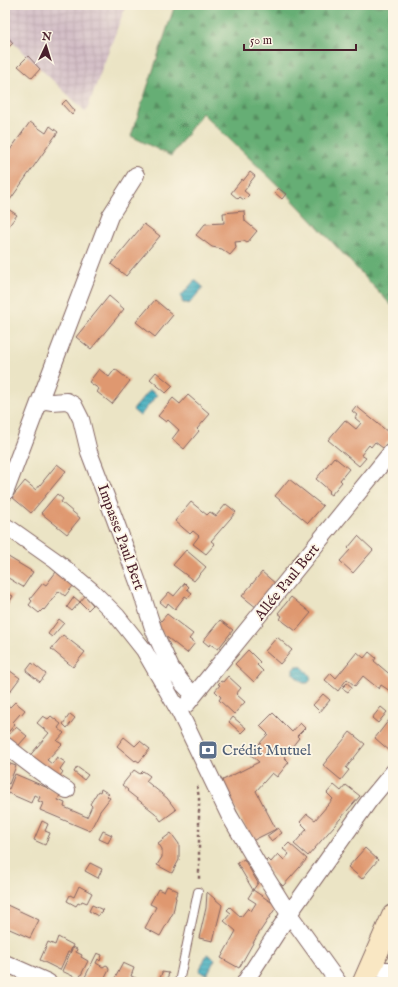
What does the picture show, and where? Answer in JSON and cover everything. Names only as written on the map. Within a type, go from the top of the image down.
[{"type":"main road","points":[[364,982],[393,916]]},
{"type":"main road","points":[[384,974],[393,942]]},
{"type":"street","points":[[5,493],[110,216],[136,175]]},
{"type":"street","name":"Impasse Paul Bert","points":[[40,400],[51,402],[67,401],[74,405],[81,419],[89,452],[139,585],[154,631],[171,668],[183,684],[194,695]]},
{"type":"street","name":"Allée Paul Bert","points":[[180,713],[393,450]]},
{"type":"street","points":[[5,526],[56,561],[92,591],[117,616],[144,650],[180,713],[228,815],[289,914],[338,982]]},
{"type":"street","points":[[5,745],[50,780],[67,790]]},
{"type":"street","points":[[245,982],[289,914],[369,801],[393,772]]},
{"type":"street","points":[[5,963],[48,982]]},
{"type":"lane","points":[[179,982],[198,892]]},
{"type":"path","points":[[197,785],[199,798],[198,892]]},
{"type":"shaded area","points":[[5,5],[126,5],[86,112],[5,35]]},
{"type":"green space","points":[[175,5],[393,5],[393,307],[288,195],[202,113],[171,156],[131,136]]},
{"type":"water","points":[[195,280],[203,287],[189,304],[183,303],[180,297]]},
{"type":"water","points":[[150,390],[157,395],[140,416],[133,410]]},
{"type":"water","points":[[296,666],[301,666],[309,674],[311,679],[308,683],[303,683],[293,674],[293,669]]},
{"type":"water","points":[[207,954],[215,959],[207,975],[199,971]]},
{"type":"building","points":[[7,36],[13,43],[9,47],[5,43],[5,38]]},
{"type":"building","points":[[28,56],[40,69],[32,78],[18,66]]},
{"type":"building","points":[[66,100],[75,111],[72,115],[62,104]]},
{"type":"building","points":[[30,122],[46,133],[50,126],[58,132],[5,207],[5,157]]},
{"type":"building","points":[[250,172],[255,176],[244,191],[249,195],[244,200],[240,197],[238,199],[231,193],[242,179],[243,181]]},
{"type":"building","points":[[278,188],[286,194],[282,199],[274,192]]},
{"type":"building","points":[[5,207],[17,215],[5,231]]},
{"type":"building","points":[[244,211],[245,221],[257,231],[247,243],[244,241],[235,242],[236,248],[230,255],[222,249],[212,247],[196,235],[205,224],[224,223],[223,213]]},
{"type":"building","points":[[144,224],[160,236],[126,276],[111,264]]},
{"type":"building","points":[[109,296],[124,309],[91,349],[76,337]]},
{"type":"building","points":[[155,300],[173,315],[155,337],[136,322]]},
{"type":"building","points":[[99,369],[109,377],[115,369],[130,381],[112,404],[97,392],[99,389],[89,382]]},
{"type":"building","points":[[156,372],[173,386],[166,393],[150,379]]},
{"type":"building","points":[[188,395],[210,414],[197,429],[199,431],[184,449],[172,439],[179,430],[168,420],[166,422],[158,416],[173,398],[180,404]]},
{"type":"building","points":[[356,406],[393,436],[383,448],[375,442],[371,447],[369,445],[361,455],[366,458],[359,466],[328,440],[345,420],[356,429],[361,423],[355,418],[357,415],[352,411]]},
{"type":"building","points":[[334,457],[349,469],[340,480],[342,482],[331,495],[328,493],[330,491],[316,479]]},
{"type":"building","points":[[57,464],[66,471],[31,513],[12,497],[25,481],[36,490]]},
{"type":"building","points":[[289,479],[323,506],[308,523],[275,496]]},
{"type":"building","points":[[57,494],[63,499],[61,502],[80,518],[67,534],[41,513]]},
{"type":"building","points":[[191,502],[207,515],[210,512],[216,516],[226,504],[236,512],[211,541],[215,544],[206,554],[193,544],[199,536],[193,531],[190,534],[175,521]]},
{"type":"building","points":[[358,536],[373,550],[353,573],[340,561],[350,550],[348,548]]},
{"type":"building","points":[[186,550],[206,567],[194,581],[173,565]]},
{"type":"building","points":[[5,555],[33,572],[23,587],[5,576]]},
{"type":"building","points":[[56,572],[73,586],[65,596],[59,591],[44,610],[43,609],[39,613],[29,605],[32,601],[30,599],[43,583],[46,585]]},
{"type":"building","points":[[262,572],[276,584],[257,608],[242,596]]},
{"type":"building","points":[[185,583],[189,587],[187,589],[192,593],[188,598],[185,596],[175,609],[168,603],[166,607],[160,602],[169,592],[174,596]]},
{"type":"building","points":[[5,592],[13,596],[5,610]]},
{"type":"building","points":[[85,596],[93,605],[88,610],[80,602]]},
{"type":"building","points":[[74,597],[80,602],[72,611],[67,607]]},
{"type":"building","points":[[291,597],[311,613],[296,631],[280,619],[282,616],[278,613]]},
{"type":"building","points":[[167,614],[193,634],[189,639],[195,643],[187,653],[155,628]]},
{"type":"building","points":[[59,619],[64,623],[52,637],[48,634]]},
{"type":"building","points":[[220,620],[233,630],[218,649],[210,644],[209,646],[203,641]]},
{"type":"building","points":[[63,635],[85,652],[73,667],[51,649]]},
{"type":"building","points":[[277,637],[292,650],[280,664],[265,651]]},
{"type":"building","points":[[248,650],[260,662],[257,665],[263,671],[254,682],[235,664]]},
{"type":"building","points":[[357,652],[364,658],[369,652],[376,658],[374,661],[393,677],[393,693],[381,685],[379,689],[363,676],[355,686],[347,679],[338,691],[325,680],[331,673],[336,678]]},
{"type":"building","points":[[32,663],[46,674],[40,682],[26,671]]},
{"type":"building","points":[[6,668],[20,678],[8,694],[5,691]]},
{"type":"building","points":[[228,676],[241,688],[236,694],[245,702],[234,714],[219,700],[221,697],[215,691],[220,685],[218,684],[221,681],[223,682]]},
{"type":"building","points":[[347,683],[352,687],[348,692],[342,688]]},
{"type":"building","points":[[323,694],[330,700],[320,712],[313,705]]},
{"type":"building","points":[[15,702],[25,710],[13,722],[15,724],[5,736],[5,703],[10,707]]},
{"type":"building","points":[[381,707],[387,712],[378,723],[372,718]]},
{"type":"building","points":[[273,713],[292,732],[300,723],[305,728],[297,736],[299,738],[284,757],[289,762],[277,777],[272,773],[256,791],[276,829],[252,841],[221,781],[259,762],[250,754],[268,734],[260,726]]},
{"type":"building","points":[[70,714],[75,718],[67,728],[63,724]]},
{"type":"building","points":[[43,716],[48,719],[51,716],[61,724],[58,728],[64,733],[57,741],[62,744],[47,760],[52,764],[57,757],[65,762],[60,769],[63,772],[56,781],[27,759],[49,733],[37,723]]},
{"type":"building","points":[[233,717],[246,728],[241,733],[229,722]]},
{"type":"building","points":[[389,720],[393,723],[393,750],[391,752],[375,738]]},
{"type":"building","points":[[16,727],[27,736],[18,746],[7,737]]},
{"type":"building","points":[[350,732],[365,744],[346,768],[349,770],[341,780],[323,765]]},
{"type":"building","points":[[124,737],[135,746],[140,741],[150,749],[139,762],[136,760],[135,761],[117,746]]},
{"type":"building","points":[[5,762],[16,766],[9,784],[5,782]]},
{"type":"building","points":[[77,767],[88,775],[84,780],[74,772]]},
{"type":"building","points":[[134,770],[140,774],[143,771],[150,776],[146,781],[167,798],[176,810],[161,821],[155,813],[127,791],[128,790],[122,785]]},
{"type":"building","points":[[15,774],[55,791],[61,792],[58,800],[65,803],[64,807],[87,817],[92,806],[90,804],[98,791],[100,792],[101,789],[109,794],[107,796],[110,798],[100,811],[90,831],[40,810],[43,803],[38,801],[40,797],[34,795],[31,803],[8,793],[5,799],[5,787],[9,789]]},
{"type":"building","points":[[334,785],[341,791],[346,785],[360,796],[308,856],[294,844],[307,829],[300,822],[307,814],[315,820],[333,799],[327,793]]},
{"type":"building","points":[[42,821],[48,824],[45,831],[50,833],[45,845],[34,840]]},
{"type":"building","points":[[278,828],[282,833],[271,841],[267,836]]},
{"type":"building","points":[[103,831],[112,835],[108,843],[99,839]]},
{"type":"building","points":[[171,833],[179,844],[179,860],[172,873],[157,865],[162,857],[162,849],[158,843]]},
{"type":"building","points":[[289,843],[307,859],[283,886],[271,875],[264,863],[268,859],[271,862],[278,854],[284,860],[289,854],[283,849]]},
{"type":"building","points":[[365,848],[378,860],[362,879],[348,867]]},
{"type":"building","points":[[244,859],[258,883],[253,890],[237,863]]},
{"type":"building","points":[[90,863],[102,869],[98,878],[85,871]]},
{"type":"building","points":[[79,886],[92,893],[87,903],[82,901],[76,906],[67,901],[70,895],[74,897]]},
{"type":"building","points":[[167,886],[178,891],[175,897],[173,913],[160,936],[145,928],[156,907],[150,904],[158,889],[164,892]]},
{"type":"building","points":[[253,890],[277,906],[257,936],[239,968],[221,958],[236,931],[224,921],[231,913],[227,910],[230,907],[241,917],[248,908],[251,911],[256,903],[248,898]]},
{"type":"building","points":[[207,892],[222,905],[213,941],[199,938],[206,908]]},
{"type":"building","points":[[7,905],[39,920],[30,938],[5,927],[5,909]]},
{"type":"building","points":[[92,905],[103,910],[102,913],[100,912],[98,916],[89,911]]},
{"type":"building","points":[[58,937],[73,945],[70,952],[68,952],[60,970],[40,960],[48,942],[55,945]]},
{"type":"building","points":[[73,947],[77,949],[76,952],[82,955],[81,957],[88,961],[79,979],[62,971]]},
{"type":"building","points":[[97,953],[102,955],[100,961],[98,959],[96,963],[103,967],[106,965],[108,966],[109,970],[103,982],[90,982],[84,979]]},
{"type":"building","points":[[123,963],[134,968],[131,976],[145,982],[113,982]]},
{"type":"building","points":[[162,972],[169,973],[166,982],[161,982],[160,979]]},
{"type":"place","name":"Crédit Mutuel","points":[[208,750]]}]
